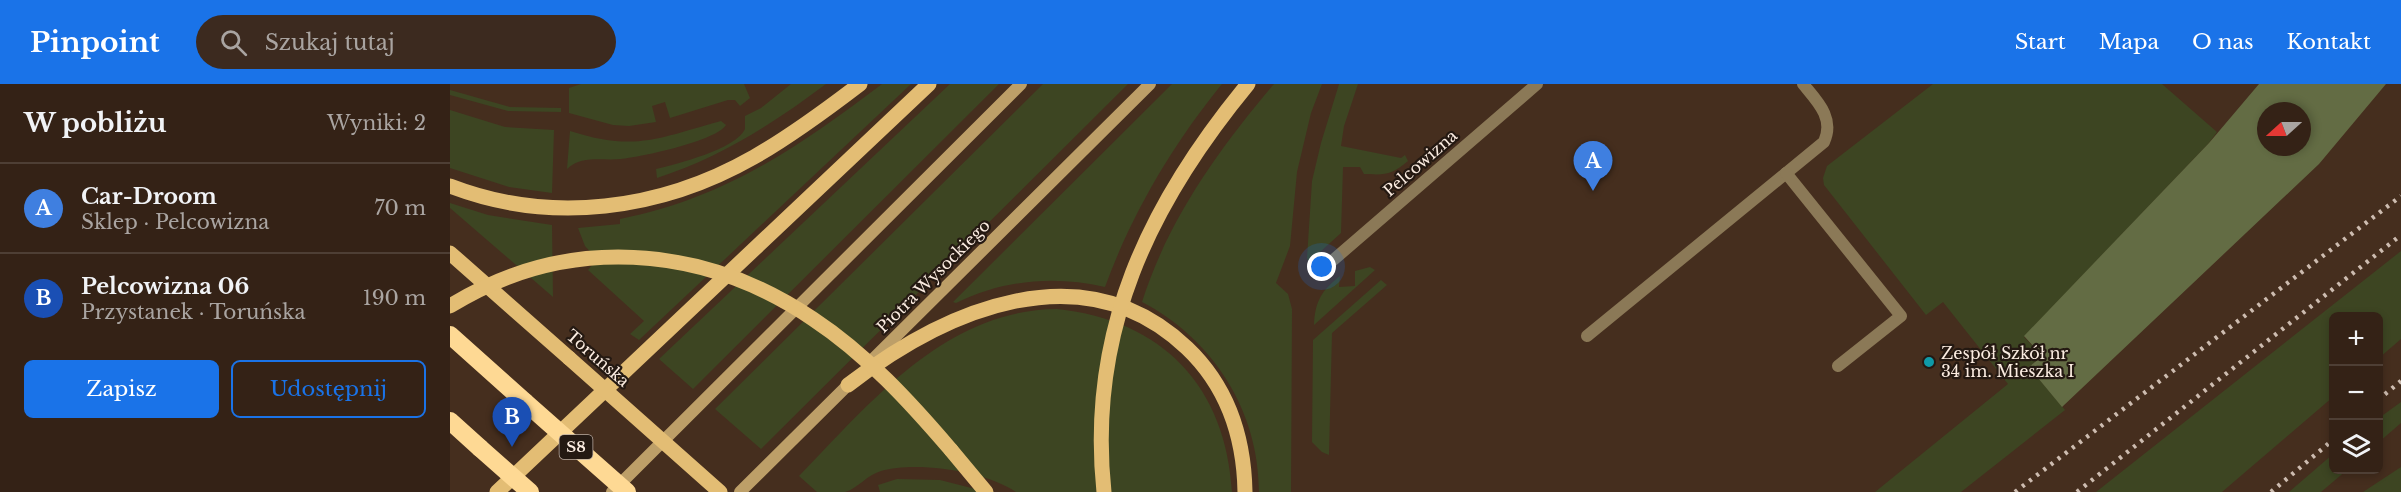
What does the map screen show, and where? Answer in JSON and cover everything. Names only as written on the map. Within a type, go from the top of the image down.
[{"type":"highway","name":"S8","points":[[450,335],[627,492]]},
{"type":"highway","points":[[450,421],[530,492]]},
{"type":"main road","points":[[450,186],[496,202],[550,208],[604,206],[664,196],[718,176],[755,157],[790,135],[860,84]]},
{"type":"main road","points":[[497,492],[929,84]]},
{"type":"main road","points":[[612,492],[1021,84]]},
{"type":"main road","name":"Piotra Wysockiego","points":[[740,492],[1150,84]]},
{"type":"main road","points":[[1104,492],[1100,436],[1102,394],[1105,371],[1122,302],[1149,234],[1170,194],[1212,130],[1248,84]]},
{"type":"main road","name":"Toruńska","points":[[450,253],[720,492]]},
{"type":"main road","points":[[450,306],[475,291],[527,270],[596,257],[646,258],[691,264],[735,277],[774,295],[814,319],[850,347],[917,411],[986,492]]},
{"type":"main road","points":[[848,385],[903,346],[949,322],[980,310],[1023,299],[1044,297],[1082,298],[1104,302],[1145,317],[1162,328],[1181,343],[1211,374],[1232,410],[1243,454],[1245,492]]},
{"type":"street","name":"Pelcowizna","points":[[1324,268],[1537,84]]},
{"type":"street","points":[[1587,336],[1824,142],[1827,132],[1824,109],[1803,84]]},
{"type":"street","points":[[1786,173],[1901,316],[1838,366]]},
{"type":"green space","points":[[581,84],[744,84],[750,98],[740,106],[735,100],[728,100],[670,118],[665,102],[652,106],[656,122],[629,126],[613,125],[569,113],[569,88]]},
{"type":"green space","points":[[791,84],[826,84],[746,138],[703,160],[657,178],[656,169],[705,155],[730,143],[745,129],[745,116],[761,108]]},
{"type":"green space","points":[[882,84],[911,84],[639,340],[630,334],[644,321],[588,270],[597,259],[585,246],[578,228],[620,224],[620,219],[658,210],[727,184],[758,168],[820,129]]},
{"type":"green space","points":[[950,84],[999,84],[693,389],[659,359]]},
{"type":"green space","points":[[1043,84],[1128,84],[761,449],[715,409]]},
{"type":"green space","points":[[1172,84],[1222,84],[1187,131],[1155,180],[1128,232],[1105,287],[1067,281],[1029,282],[992,289],[956,303],[953,302]]},
{"type":"green space","points":[[1274,84],[1322,84],[1311,113],[1297,172],[1290,246],[1276,283],[1288,294],[1292,309],[1291,492],[1259,492],[1257,462],[1251,433],[1241,406],[1227,380],[1190,336],[1167,317],[1142,302],[1166,242],[1197,187],[1234,134]]},
{"type":"green space","points":[[1339,84],[1358,84],[1344,126],[1341,146],[1401,158],[1405,155],[1408,161],[1393,172],[1384,174],[1364,174],[1360,167],[1343,167],[1341,233],[1309,262],[1307,258],[1312,181]]},
{"type":"green space","points":[[1933,84],[2162,84],[2217,132],[2024,337],[2042,356],[2029,367],[2065,410],[1961,492],[1875,492],[2008,384],[1943,302],[1926,315],[1824,185],[1823,178],[1827,166]]},
{"type":"green space","points":[[2259,84],[2386,84],[2319,164],[2062,407],[2029,367],[2042,356],[2024,336],[2209,143]]},
{"type":"green space","points":[[450,90],[510,107],[561,108],[561,112],[508,111],[450,95]]},
{"type":"green space","points":[[450,110],[505,127],[554,130],[552,193],[509,187],[450,168]]},
{"type":"green space","points":[[721,121],[726,125],[719,131],[694,142],[631,158],[586,160],[567,169],[570,131],[612,141],[630,142],[663,137]]},
{"type":"green space","points":[[450,203],[488,215],[552,225],[553,297],[450,208]]},
{"type":"green space","points":[[2401,251],[2401,339],[2383,355],[2383,312],[2329,312],[2329,400],[2222,492],[2096,492]]},
{"type":"green space","points":[[1370,267],[1375,270],[1314,325],[1318,303],[1328,286],[1340,276],[1339,287],[1355,286],[1355,271]]},
{"type":"green space","points":[[1381,280],[1387,285],[1332,333],[1329,455],[1322,452],[1312,442],[1313,340]]},
{"type":"green space","points":[[1057,309],[1095,316],[1128,327],[1157,344],[1182,365],[1202,391],[1217,421],[1227,454],[1232,492],[1016,492],[987,478],[969,473],[913,467],[881,471],[845,492],[817,492],[799,476],[883,391],[913,365],[945,343],[980,325],[1017,313]]},
{"type":"green space","points":[[2401,402],[2401,423],[2383,439],[2383,420],[2383,415]]},
{"type":"green space","points":[[2329,457],[2329,474],[2342,474],[2321,492],[2289,492]]},
{"type":"green space","points":[[2401,467],[2401,492],[2363,492]]},
{"type":"green space","points":[[897,479],[940,480],[987,492],[880,492],[878,485]]},
{"type":"railway","points":[[2015,492],[2401,196]]},
{"type":"railway","points":[[2077,492],[2401,235]]},
{"type":"railway","points":[[2383,396],[2401,381]]},
{"type":"railway","points":[[2271,492],[2329,443]]},
{"type":"place","name":"Car-Droom","points":[[1593,191]]},
{"type":"place","name":"Zespół Szkół nr 34 im. Mieszka I","points":[[1929,362]]},
{"type":"place","name":"Pelcowizna 06","points":[[512,447]]}]
